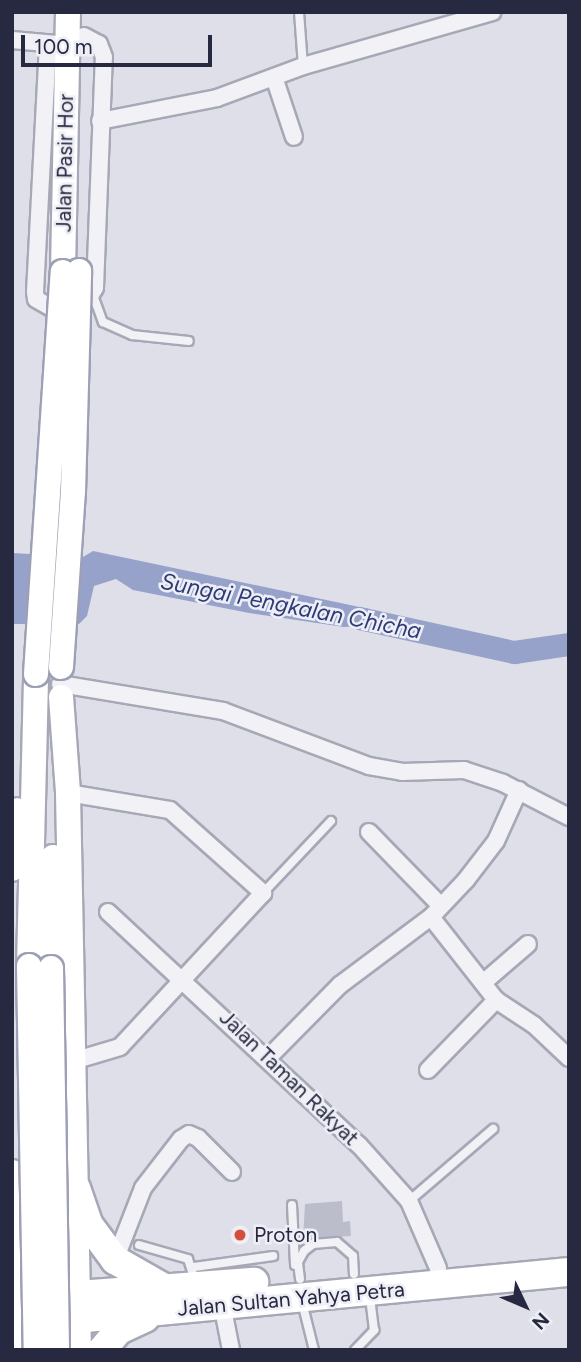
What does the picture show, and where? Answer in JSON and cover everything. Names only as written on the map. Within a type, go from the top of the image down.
[{"type":"highway","points":[[76,1188],[89,1225],[115,1260],[165,1300],[120,1330],[102,1350]]},
{"type":"highway","name":"Jalan Sultan Yahya Petra","points":[[362,1283],[438,1268],[569,1255]]},
{"type":"highway","name":"Jalan Sultan Yahya Petra","points":[[165,1300],[195,1277],[299,1285],[569,1272]]},
{"type":"highway","name":"Jalan Sultan Yahya Petra","points":[[15,1320],[79,1308],[165,1300],[222,1304],[299,1285]]},
{"type":"main road","name":"Jalan Pasir Hor","points":[[68,12],[71,34],[71,271]]},
{"type":"main road","points":[[36,1350],[40,967],[73,492],[71,271]]},
{"type":"main road","points":[[12,869],[21,767],[35,683],[71,271]]},
{"type":"main road","points":[[35,683],[40,967],[57,1350]]},
{"type":"main road","points":[[61,683],[68,793],[79,1350]]},
{"type":"main road","points":[[12,1172],[15,1320]]},
{"type":"main road","points":[[13,1211],[30,1241],[54,1250],[64,1249],[77,1232]]},
{"type":"street","points":[[100,121],[216,98],[303,66],[492,12]]},
{"type":"street","points":[[12,40],[71,34],[103,50],[93,295],[81,302],[50,307],[36,299],[35,292],[71,34]]},
{"type":"street","points":[[274,76],[294,137]]},
{"type":"street","points":[[61,683],[223,711],[369,766],[402,772],[464,770],[519,790],[569,817]]},
{"type":"street","points":[[268,1058],[363,965],[436,911],[485,860],[519,790]]},
{"type":"street","points":[[68,793],[170,810],[262,893],[120,1047],[72,1060]]},
{"type":"street","points":[[369,832],[436,911],[496,1000],[534,1025],[569,1058]]},
{"type":"street","name":"Jalan Taman Rakyat","points":[[108,912],[184,978],[359,1145],[409,1201],[438,1268]]},
{"type":"street","points":[[484,982],[528,944]]},
{"type":"street","points":[[428,1070],[496,1000]]},
{"type":"street","points":[[115,1260],[143,1188],[181,1139],[189,1134],[198,1138],[232,1172]]},
{"type":"street","points":[[222,1304],[231,1350]]},
{"type":"lane","points":[[299,12],[303,66]]},
{"type":"lane","points":[[93,295],[103,322],[132,335],[189,341]]},
{"type":"lane","points":[[262,893],[331,821]]},
{"type":"lane","points":[[409,1201],[493,1129]]},
{"type":"lane","points":[[292,1205],[299,1285],[314,1350]]},
{"type":"lane","points":[[139,1245],[188,1259],[195,1277],[273,1256]]},
{"type":"lane","points":[[355,1350],[374,1330],[362,1283]]},
{"type":"water","points":[[93,551],[369,609],[390,624],[344,627],[249,613],[133,590],[116,579],[94,586],[87,616],[79,624],[12,624],[12,553],[83,557]]},
{"type":"building","points":[[342,1201],[343,1222],[350,1221],[351,1236],[303,1239],[305,1204]]},
{"type":"waterway","name":"Sungai Pengkalan Chicha","points":[[359,618],[514,652],[569,644]]},
{"type":"place","name":"Proton","points":[[240,1235]]}]
